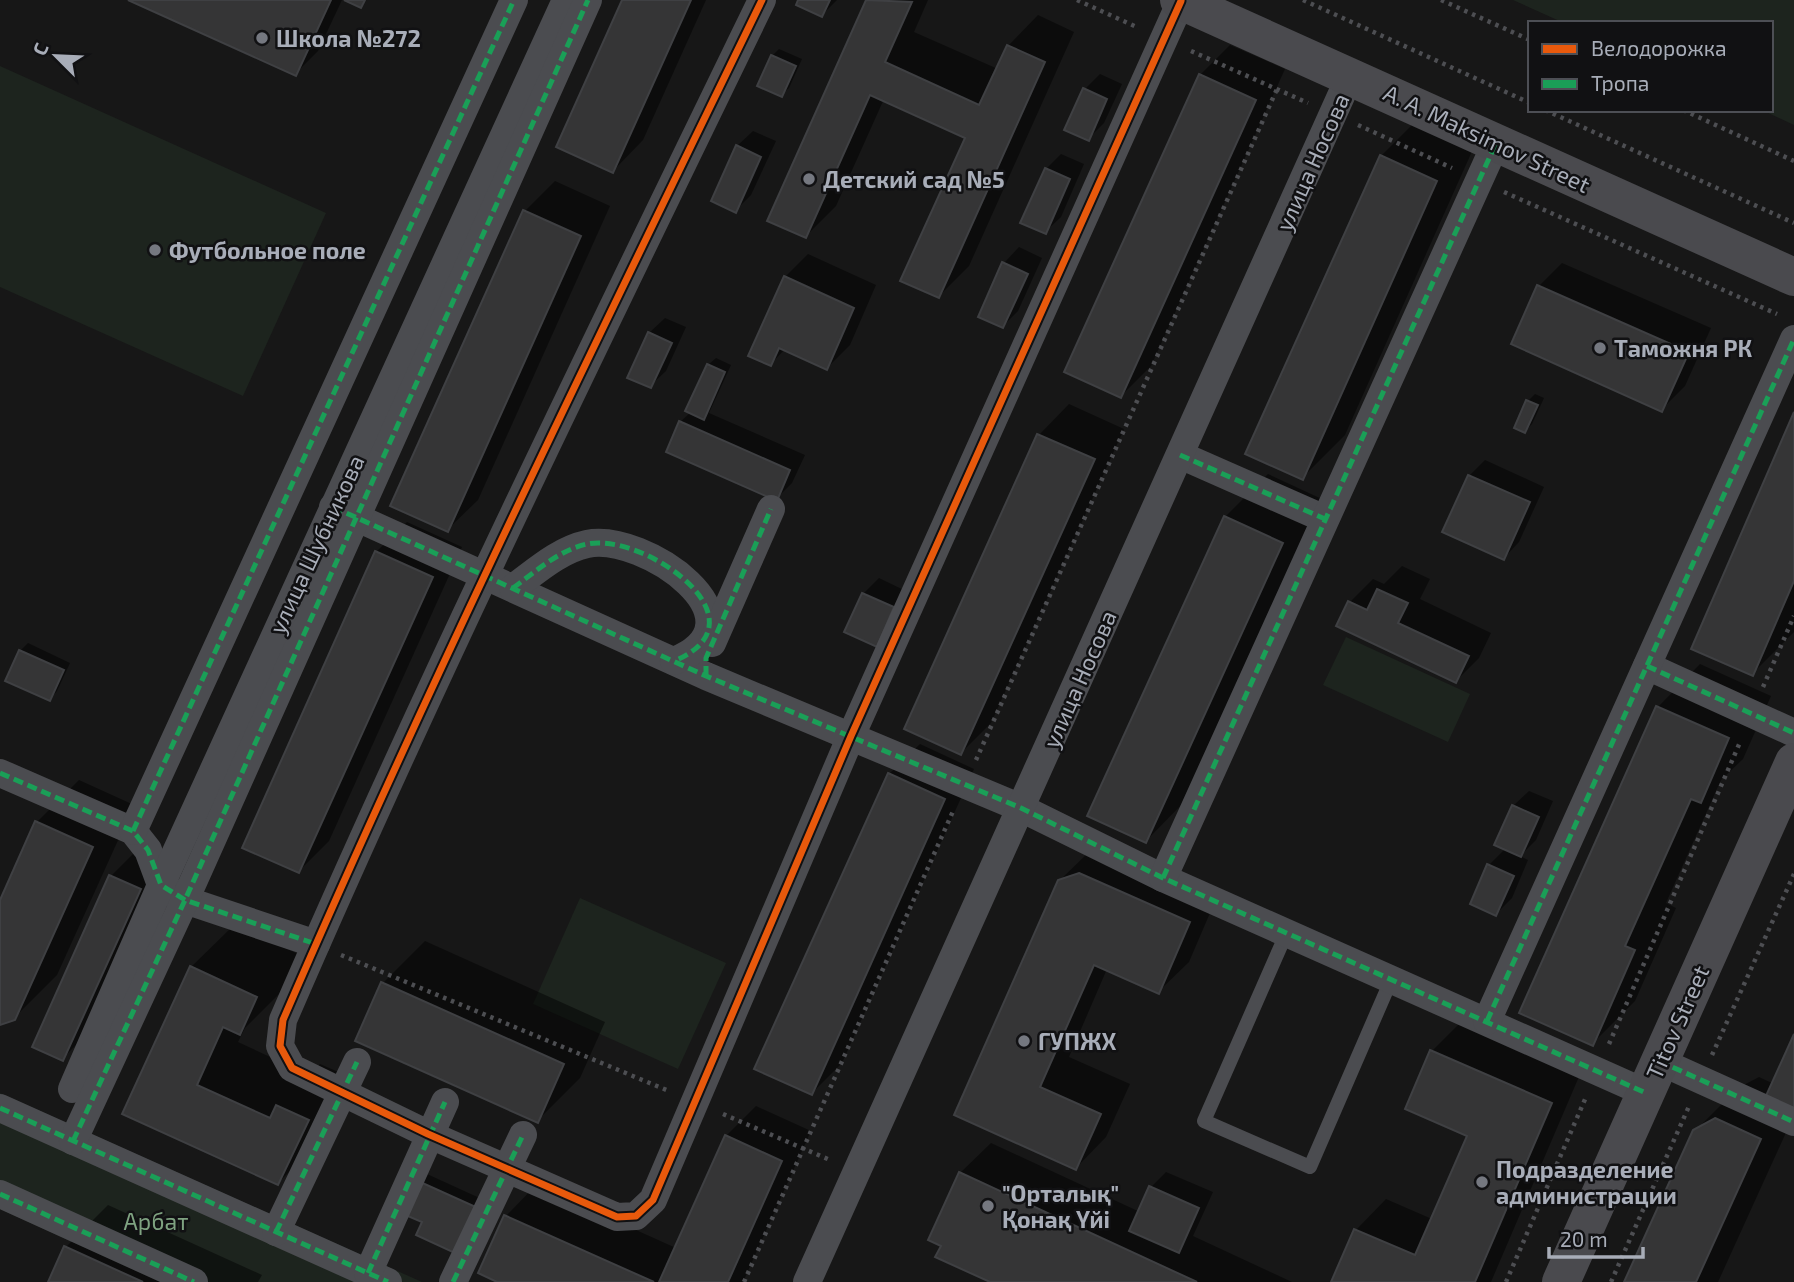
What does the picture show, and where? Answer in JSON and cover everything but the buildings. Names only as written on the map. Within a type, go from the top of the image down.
[{"type":"street","points":[[134,831],[514,0]]},
{"type":"street","name":"улица Шубникова","points":[[72,1089],[161,885],[344,512],[566,0]]},
{"type":"street","points":[[73,1141],[185,900],[344,512],[588,0]]},
{"type":"street","points":[[762,0],[484,575],[283,1020],[280,1046],[292,1068],[341,1095],[617,1217],[636,1216],[653,1200],[851,736],[1165,40],[1180,1]]},
{"type":"street","name":"A. A. Maksimov Street","points":[[1180,1],[1794,277]]},
{"type":"street","name":"улица Носова","points":[[807,1282],[1350,76]]},
{"type":"street","points":[[1163,878],[1496,143]]},
{"type":"street","points":[[1487,1021],[1647,666],[1788,327]]},
{"type":"street","points":[[1180,455],[1325,519]]},
{"type":"street","points":[[706,676],[706,658],[771,509]]},
{"type":"street","points":[[344,512],[706,676],[966,783],[1163,878],[1392,978],[1597,1072],[1701,1079],[1794,1122]]},
{"type":"street","points":[[513,588],[564,553],[587,544],[608,543],[646,556],[681,575],[707,604],[709,621],[704,640],[691,654],[674,661]]},
{"type":"street","points":[[1647,666],[1794,733]]},
{"type":"street","name":"Titov Street","points":[[1561,1282],[1794,762]]},
{"type":"street","points":[[0,773],[134,831],[148,850],[161,885],[185,900],[316,944]]},
{"type":"street","points":[[276,1232],[357,1062]]},
{"type":"street","points":[[0,1108],[378,1278],[428,1134],[445,1102]]},
{"type":"street","points":[[453,1282],[523,1135]]},
{"type":"street","points":[[0,1194],[194,1282]]},
{"type":"lane","points":[[1287,932],[1204,1121],[1310,1167],[1392,978]]},
{"type":"path","points":[[1077,0],[1479,180],[1788,327]]},
{"type":"path","points":[[1303,0],[1528,102]]},
{"type":"path","points":[[1441,0],[1528,39]]},
{"type":"path","points":[[744,1282],[1277,89]]},
{"type":"path","points":[[1549,112],[1794,223]]},
{"type":"path","points":[[1687,112],[1794,161]]},
{"type":"path","points":[[1506,1282],[1794,616]]},
{"type":"path","points":[[1611,1282],[1794,874]]},
{"type":"path","points":[[316,944],[857,1171]]},
{"type":"green space","points":[[1513,0],[1794,0],[1794,125],[1766,112],[1773,112],[1773,21],[1560,21]]},
{"type":"green space","name":"Футбольное поле","points":[[0,66],[326,213],[243,396],[0,287]]},
{"type":"green space","points":[[1346,637],[1470,694],[1448,742],[1323,685]]},
{"type":"green space","points":[[580,898],[726,963],[678,1069],[533,1004]]},
{"type":"green space","name":"Арбат","points":[[0,1093],[422,1282],[160,1282],[0,1209]]},
{"type":"marked path","points":[[133,831],[514,0]]},
{"type":"marked path","points":[[73,1141],[185,900],[588,0]]},
{"type":"marked path","points":[[1163,878],[1496,143]]},
{"type":"marked path","points":[[1487,1021],[1794,339]]},
{"type":"marked path","points":[[1180,455],[1325,519]]},
{"type":"marked path","points":[[333,507],[706,676],[1021,808],[1163,878],[1646,1093]]},
{"type":"marked path","points":[[706,676],[706,658],[771,509]]},
{"type":"marked path","points":[[513,588],[548,562],[587,544],[611,544],[638,552],[665,565],[688,583],[704,603],[709,624],[700,644],[674,661]]},
{"type":"marked path","points":[[1647,666],[1794,733]]},
{"type":"marked path","points":[[0,773],[133,831],[148,850],[161,885],[185,900],[316,944]]},
{"type":"marked path","points":[[1659,1061],[1794,1122]]},
{"type":"marked path","points":[[276,1232],[357,1062]]},
{"type":"marked path","points":[[368,1273],[445,1102]]},
{"type":"marked path","points":[[0,1108],[388,1282]]},
{"type":"marked path","points":[[453,1282],[523,1135]]},
{"type":"marked path","points":[[0,1194],[194,1282]]},
{"type":"cycle path","points":[[762,0],[457,635],[283,1020],[280,1046],[292,1068],[428,1134],[617,1217],[636,1216],[653,1200],[851,736],[1181,1]]},
{"type":"place","name":"Школа №272","points":[[262,38]]},
{"type":"place","name":"Детский сад №5","points":[[809,179]]},
{"type":"place","name":"Футбольное поле","points":[[155,250]]},
{"type":"place","name":"Таможня РК","points":[[1600,348]]},
{"type":"place","name":"ГУПЖХ","points":[[1024,1041]]},
{"type":"place","name":"Подразделение администрации","points":[[1482,1182]]},
{"type":"place","name":"\"Орталық\" Қонақ Үйі","points":[[988,1206]]}]
